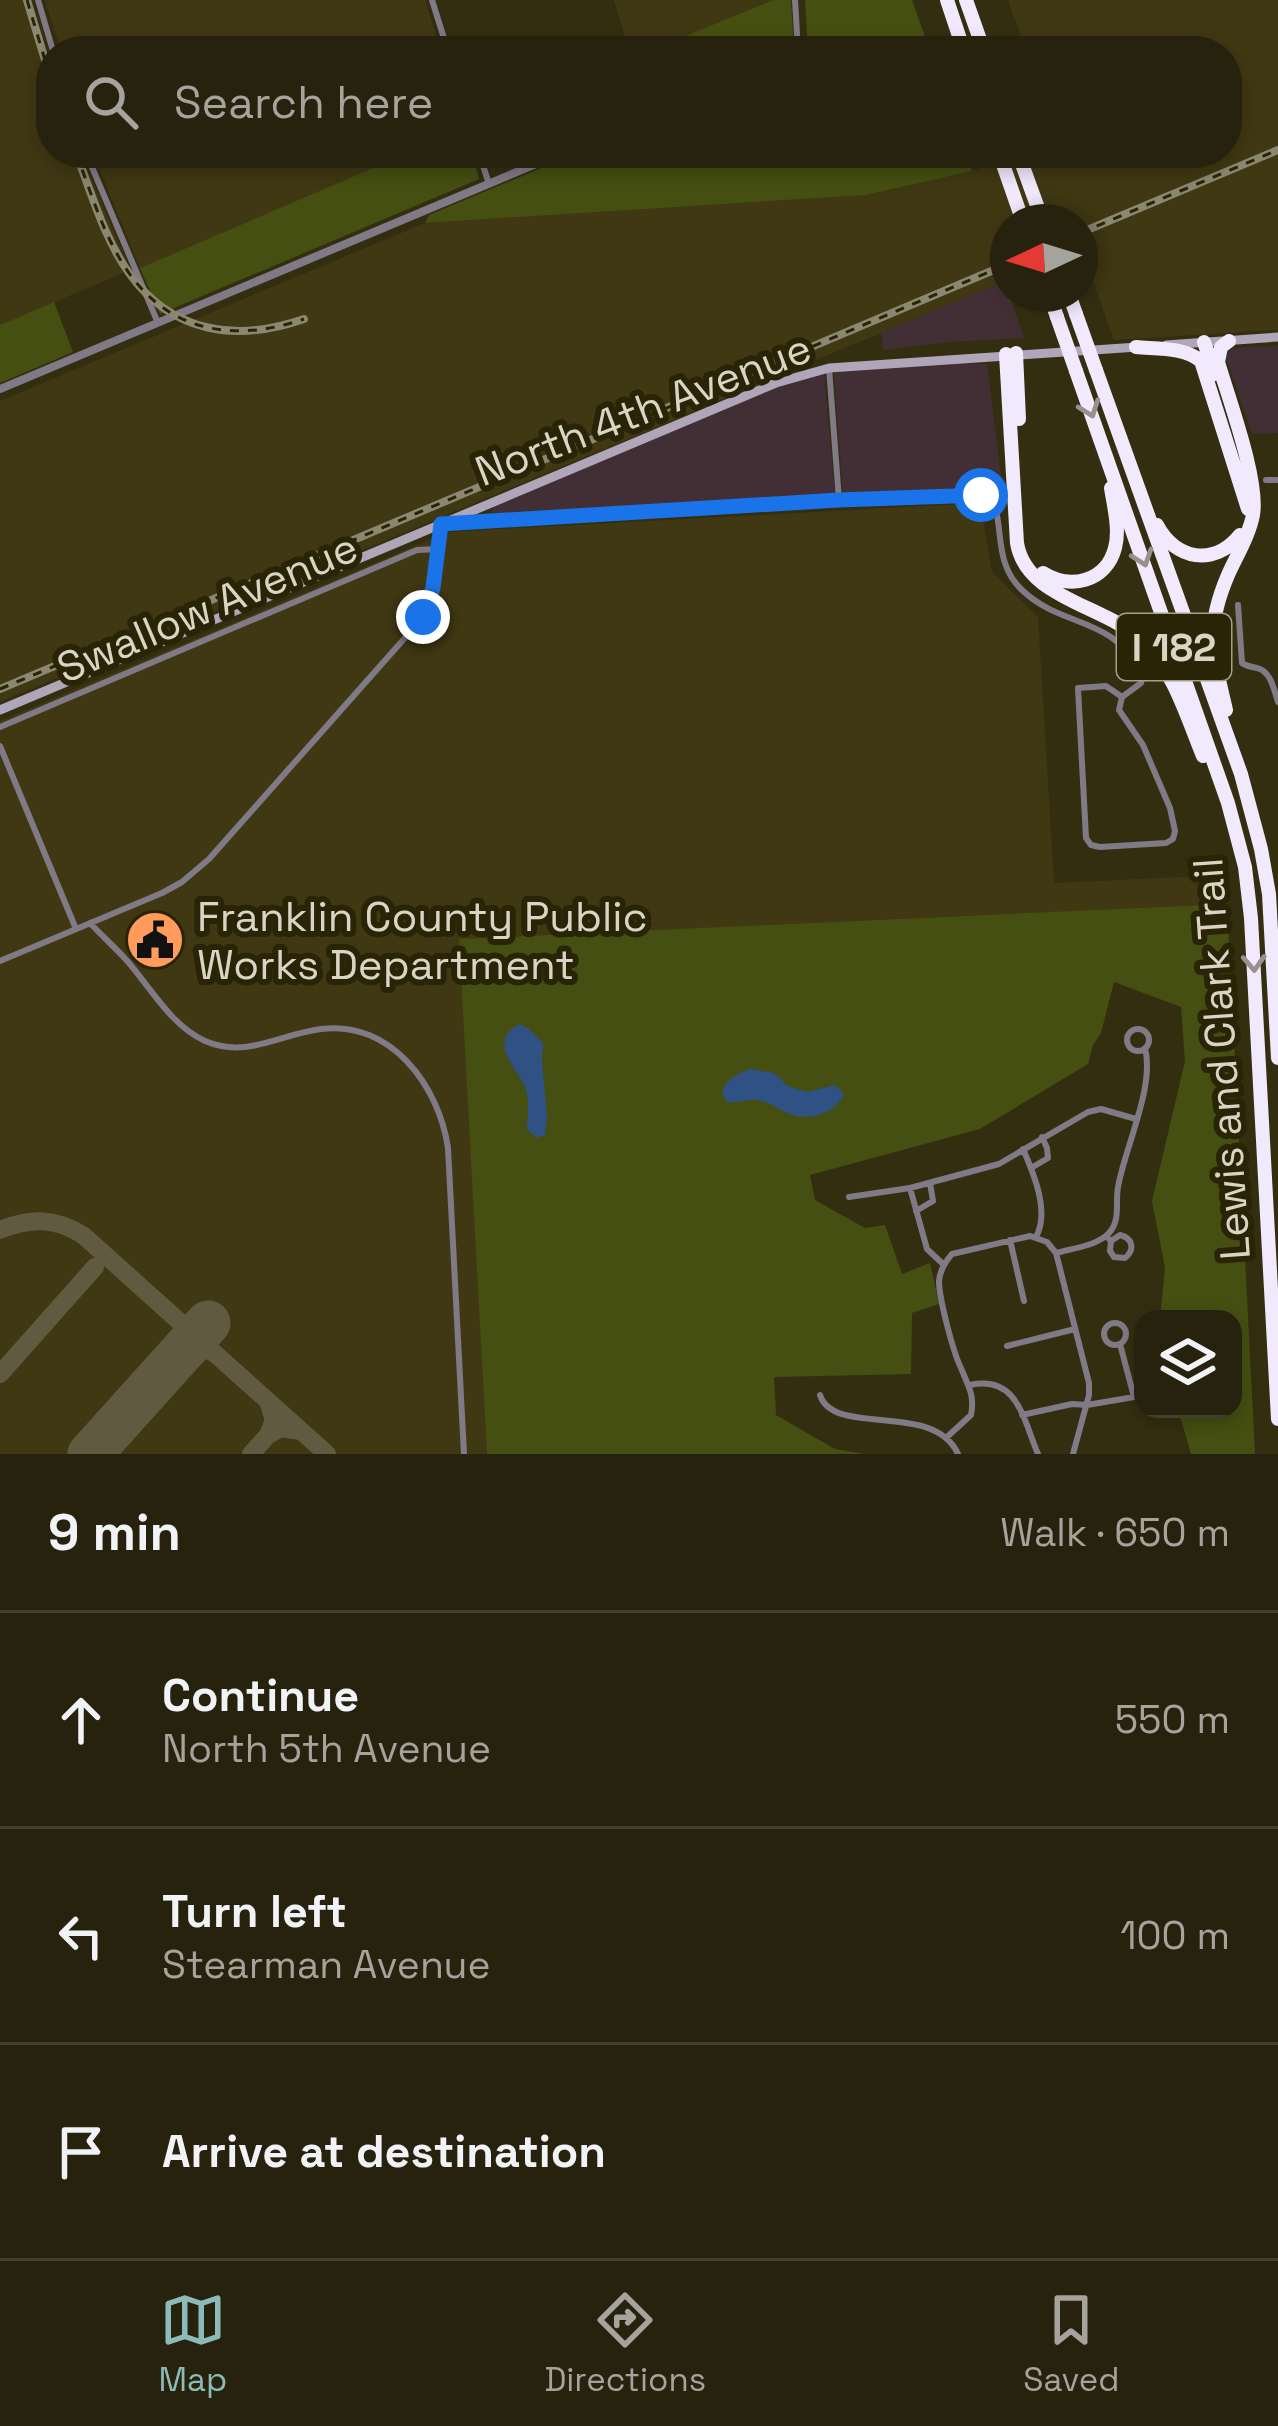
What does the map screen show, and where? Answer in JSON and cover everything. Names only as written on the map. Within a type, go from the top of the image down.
[{"type":"highway","points":[[947,0],[959,36]]},
{"type":"highway","points":[[966,0],[979,36]]},
{"type":"highway","points":[[976,0],[982,36]]},
{"type":"highway","points":[[1004,168],[1017,204]]},
{"type":"highway","points":[[1023,168],[1036,204]]},
{"type":"highway","name":"Lewis and Clark Trail","points":[[1055,312],[1241,847],[1251,918],[1278,1419]]},
{"type":"highway","name":"Lewis and Clark Trail","points":[[1075,312],[1241,774],[1262,849],[1278,1058]]},
{"type":"highway","points":[[1229,341],[1221,347],[1219,362],[1259,480],[1251,523],[1217,602],[1212,626],[1214,658],[1241,774]]},
{"type":"highway","points":[[1204,342],[1259,480]]},
{"type":"highway","points":[[1137,486],[1162,534],[1184,553],[1221,552],[1242,532],[1248,506],[1201,361],[1204,342]]},
{"type":"highway","points":[[1136,347],[1182,351],[1201,361]]},
{"type":"highway","points":[[1011,354],[1025,542],[1035,566],[1053,580],[1075,583],[1089,579],[1107,566],[1114,553],[1114,506],[1104,448]]},
{"type":"highway","points":[[1011,354],[1017,543],[1024,566],[1040,583],[1126,626],[1154,653],[1169,675],[1241,847]]},
{"type":"main road","name":"North 4th Avenue","points":[[0,710],[776,383],[829,368],[1278,337]]},
{"type":"street","points":[[38,0],[49,36]]},
{"type":"street","points":[[432,0],[443,36]]},
{"type":"street","points":[[795,0],[797,36]]},
{"type":"street","points":[[92,168],[158,323]]},
{"type":"street","points":[[484,168],[489,184]]},
{"type":"street","points":[[0,389],[527,168]]},
{"type":"street","points":[[829,368],[839,500]]},
{"type":"street","points":[[1259,480],[1278,480]]},
{"type":"street","points":[[0,962],[172,888],[209,859],[419,622],[432,595],[441,524],[987,496],[996,505],[1007,572],[1025,593],[1109,635],[1132,654],[1143,674],[1142,683],[1122,697],[1120,714],[1143,745],[1170,808],[1175,831],[1166,843],[1100,847],[1086,838],[1078,688],[1083,683],[1106,686],[1122,697]]},
{"type":"street","name":"Swallow Avenue","points":[[0,727],[418,550],[438,549]]},
{"type":"street","points":[[1238,605],[1242,663],[1274,677],[1278,702]]},
{"type":"street","points":[[118,660],[124,675]]},
{"type":"street","points":[[0,746],[76,929]]},
{"type":"street","points":[[90,923],[175,1018],[207,1042],[250,1048],[313,1030],[351,1029],[383,1042],[421,1078],[439,1112],[448,1148],[464,1454]]},
{"type":"street","points":[[1056,1253],[1109,1238],[1145,1077],[1145,1048]]},
{"type":"street","points":[[849,1197],[910,1188],[999,1164],[1095,1110],[1136,1119]]},
{"type":"street","points":[[1031,1168],[1048,1158],[1042,1137]]},
{"type":"street","points":[[1023,1149],[1042,1218],[1036,1237]]},
{"type":"street","points":[[916,1211],[933,1201],[930,1183]]},
{"type":"street","points":[[910,1188],[927,1249],[944,1264]]},
{"type":"street","points":[[947,1437],[971,1415],[973,1400],[956,1356],[941,1293],[944,1264],[957,1252],[1036,1237],[1056,1253],[1089,1382],[1073,1454]]},
{"type":"street","points":[[1010,1240],[1024,1301]]},
{"type":"street","points":[[1007,1346],[1076,1329]]},
{"type":"street","points":[[1022,1415],[1134,1397],[1120,1344]]},
{"type":"street","points":[[970,1385],[997,1384],[1008,1390],[1038,1454]]},
{"type":"street","points":[[820,1395],[828,1409],[912,1423],[947,1437],[958,1454]]},
{"type":"shaded area","points":[[0,0],[31,0],[42,36],[36,36],[36,168],[86,168],[130,270],[0,325]]},
{"type":"shaded area","points":[[45,0],[425,0],[436,36],[56,36]]},
{"type":"shaded area","points":[[614,0],[773,0],[685,36],[625,36]]},
{"type":"shaded area","points":[[1008,0],[1278,0],[1278,330],[1114,340],[1098,295],[1098,204],[990,204],[990,287],[0,702],[0,401],[425,223],[866,195],[981,168],[1242,168],[1242,36],[1021,36]]},
{"type":"shaded area","points":[[99,168],[373,168],[140,268]]},
{"type":"shaded area","points":[[990,287],[990,312],[1015,312],[1024,338],[884,350],[881,333]]},
{"type":"shaded area","points":[[1278,346],[1278,433],[1252,434],[1225,355],[1233,348]]},
{"type":"shaded area","points":[[987,364],[1002,484],[843,497],[834,372]]},
{"type":"shaded area","points":[[824,373],[835,496],[497,516],[492,511],[494,505],[780,386]]},
{"type":"shaded area","points":[[980,503],[992,572],[1038,617],[1054,883],[1223,875],[1227,904],[460,939],[487,1454],[0,1454],[0,721],[448,532]]},
{"type":"green space","points":[[773,0],[791,0],[793,36],[685,36]]},
{"type":"green space","points":[[805,0],[912,0],[925,36],[807,36]]},
{"type":"green space","points":[[373,168],[476,168],[479,179],[160,314],[140,268]]},
{"type":"green space","points":[[541,168],[972,171],[866,195],[425,223],[429,215]]},
{"type":"green space","points":[[54,302],[73,352],[0,383],[0,325]]},
{"type":"green space","points":[[1227,904],[1255,1454],[1191,1454],[1181,1418],[1242,1418],[1242,1310],[1161,1310],[1165,1268],[1152,1201],[1185,1061],[1181,1007],[1114,982],[1088,1064],[980,1129],[810,1175],[815,1200],[865,1228],[885,1225],[902,1274],[930,1263],[939,1304],[912,1313],[911,1374],[774,1377],[776,1415],[835,1449],[864,1454],[487,1454],[459,939]]},
{"type":"water","points":[[519,1024],[543,1043],[547,1116],[545,1135],[537,1138],[527,1130],[526,1090],[504,1048],[509,1031]]},
{"type":"water","points":[[750,1069],[774,1073],[788,1086],[807,1092],[835,1085],[844,1094],[830,1110],[808,1117],[761,1101],[727,1102],[722,1093],[726,1084]]},
{"type":"taxiway","points":[[0,1230],[43,1221],[84,1236],[327,1454]]},
{"type":"taxiway","points":[[0,1374],[95,1267]]},
{"type":"taxiway","points":[[167,1369],[194,1350],[214,1353]]},
{"type":"taxiway","points":[[268,1401],[274,1420],[268,1435],[281,1428],[301,1431]]},
{"type":"taxiway","points":[[251,1454],[268,1435]]},
{"type":"runway","points":[[90,1454],[208,1323]]},
{"type":"railway","points":[[27,0],[38,36]]},
{"type":"railway","points":[[1242,165],[1278,150]]},
{"type":"railway","points":[[82,168],[120,259],[165,309],[208,328],[231,331],[304,319]]},
{"type":"railway","points":[[1098,225],[1235,168]]},
{"type":"railway","points":[[0,689],[990,272]]},
{"type":"place","name":"Franklin County Public Works Department","points":[[155,940]]},
{"type":"route","points":[[423,617],[433,588],[441,524],[981,495]]}]
